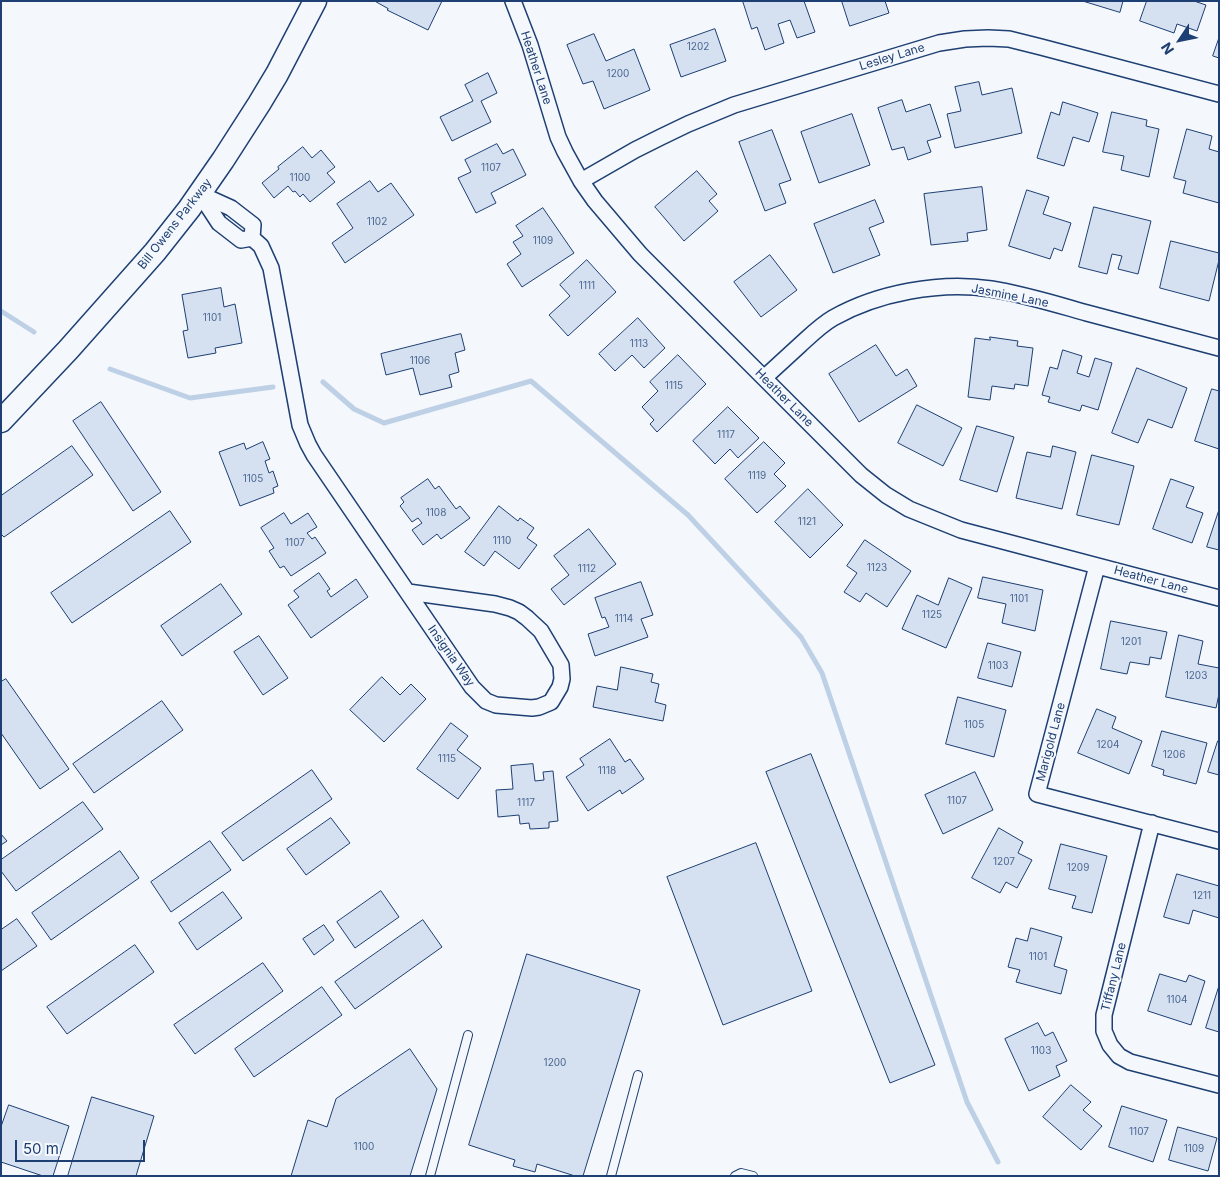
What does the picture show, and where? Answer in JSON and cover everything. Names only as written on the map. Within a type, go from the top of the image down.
[{"type":"main road","name":"Bill Owens Parkway","points":[[1,422],[155,252],[200,194],[277,74],[315,1]]},
{"type":"street","name":"Heather Lane","points":[[513,1],[530,45],[558,137],[581,181],[594,201],[640,254],[861,475],[909,509],[961,530],[1219,598]]},
{"type":"street","name":"Lesley Lane","points":[[581,181],[661,137],[734,105],[938,43],[965,39],[1009,39],[1219,94]]},
{"type":"street","name":"Insignia Way","points":[[200,194],[219,223],[241,240],[252,238],[260,246],[271,268],[300,425],[308,444],[472,687],[486,701],[506,707],[532,708],[551,702],[560,687],[562,679],[561,665],[541,631],[528,618],[510,608],[495,604],[408,592]]},
{"type":"street","name":"Jasmine Lane","points":[[764,378],[817,329],[848,311],[882,298],[918,290],[957,286],[991,289],[1024,296],[1219,348]]},
{"type":"street","name":"Marigold Lane","points":[[1097,566],[1037,794],[1219,841]]},
{"type":"street","name":"Tiffany Lane","points":[[1152,823],[1104,1015],[1104,1031],[1110,1045],[1120,1056],[1130,1062],[1219,1085]]},
{"type":"lane","points":[[430,1176],[468,1035]]},
{"type":"lane","points":[[611,1176],[638,1075]]},
{"type":"lane","points":[[735,1176],[741,1173],[753,1176]]},
{"type":"building","points":[[375,1],[442,1],[428,30],[387,10]]},
{"type":"building","points":[[743,1],[804,1],[815,32],[797,38],[790,20],[778,24],[784,43],[765,50],[757,27],[752,29]]},
{"type":"building","points":[[842,1],[885,1],[889,13],[850,26]]},
{"type":"building","points":[[1083,1],[1123,1],[1120,12]]},
{"type":"building","points":[[1147,1],[1194,1],[1206,5],[1197,31],[1177,24],[1174,33],[1140,21]]},
{"type":"building","points":[[715,29],[726,61],[681,77],[670,45]]},
{"type":"building","points":[[594,34],[606,61],[634,49],[650,90],[604,109],[593,81],[583,84],[567,45]]},
{"type":"building","points":[[1219,38],[1219,58],[1213,56]]},
{"type":"building","points":[[488,73],[497,93],[481,101],[491,122],[452,141],[440,117],[473,101],[465,85]]},
{"type":"building","points":[[979,82],[982,95],[1012,88],[1022,133],[955,148],[947,114],[961,111],[955,87]]},
{"type":"building","points":[[902,100],[906,112],[930,104],[941,137],[927,141],[931,152],[908,160],[904,147],[892,150],[878,108]]},
{"type":"building","points":[[1063,102],[1098,113],[1089,142],[1073,137],[1064,166],[1037,158],[1051,112],[1059,115]]},
{"type":"building","points":[[1112,112],[1147,120],[1146,126],[1159,129],[1149,177],[1121,170],[1124,156],[1103,152]]},
{"type":"building","points":[[852,114],[870,165],[819,183],[801,132]]},
{"type":"building","points":[[1187,129],[1212,136],[1209,149],[1219,152],[1219,203],[1183,193],[1186,181],[1174,178]]},
{"type":"building","points":[[772,130],[791,180],[779,184],[786,203],[765,211],[739,142]]},
{"type":"building","points":[[497,144],[503,154],[513,149],[526,175],[491,193],[496,203],[476,213],[458,178],[471,172],[465,160]]},
{"type":"building","points":[[303,147],[312,158],[321,150],[335,167],[327,173],[335,182],[310,202],[303,194],[300,197],[288,186],[274,198],[262,183]]},
{"type":"building","points":[[697,171],[717,194],[709,201],[718,211],[684,241],[655,207]]},
{"type":"building","points":[[370,181],[378,192],[391,183],[414,215],[345,263],[332,243],[353,228],[337,204]]},
{"type":"building","points":[[982,187],[987,230],[967,233],[968,241],[931,245],[924,194]]},
{"type":"building","points":[[1027,190],[1049,197],[1043,214],[1071,223],[1062,251],[1054,248],[1050,259],[1009,246]]},
{"type":"building","points":[[875,200],[884,222],[869,228],[880,255],[833,273],[814,224]]},
{"type":"building","points":[[1094,207],[1151,221],[1138,274],[1118,269],[1122,256],[1112,254],[1107,274],[1079,267]]},
{"type":"building","points":[[543,208],[574,253],[522,287],[507,264],[521,254],[513,242],[523,236],[516,226]]},
{"type":"building","points":[[1171,241],[1219,253],[1209,301],[1160,288]]},
{"type":"building","points":[[770,255],[797,290],[761,317],[734,282]]},
{"type":"building","points":[[587,260],[616,292],[568,336],[549,315],[570,296],[560,285]]},
{"type":"building","points":[[221,288],[224,307],[235,304],[242,343],[215,348],[216,353],[188,358],[183,331],[188,330],[182,295]]},
{"type":"building","points":[[638,318],[665,348],[644,368],[632,355],[615,371],[599,354]]},
{"type":"building","points":[[461,334],[465,350],[455,353],[459,372],[449,375],[452,387],[420,395],[413,368],[386,375],[381,354]]},
{"type":"building","points":[[990,337],[1018,341],[1017,346],[1033,348],[1028,386],[1015,384],[1014,389],[992,386],[990,400],[968,397],[975,338],[990,340]]},
{"type":"building","points":[[876,345],[896,376],[907,369],[917,386],[859,422],[829,374]]},
{"type":"building","points":[[1063,350],[1082,356],[1077,373],[1089,377],[1095,358],[1112,363],[1098,410],[1082,405],[1080,411],[1048,402],[1050,397],[1042,395],[1050,367],[1057,369]]},
{"type":"building","points":[[678,355],[706,384],[657,432],[650,424],[654,420],[642,407],[658,391],[650,382]]},
{"type":"building","points":[[1137,368],[1187,388],[1172,428],[1148,419],[1138,443],[1112,433]]},
{"type":"building","points":[[1212,389],[1219,391],[1219,449],[1195,441]]},
{"type":"building","points":[[101,402],[161,492],[133,511],[73,421]]},
{"type":"building","points":[[917,405],[962,428],[943,466],[898,443]]},
{"type":"building","points":[[728,407],[759,438],[738,458],[730,449],[715,464],[693,441]]},
{"type":"building","points":[[977,426],[1014,437],[997,492],[960,480]]},
{"type":"building","points":[[263,442],[270,459],[265,461],[269,473],[273,471],[278,486],[273,488],[274,493],[240,506],[219,452],[244,443],[246,449]]},
{"type":"building","points":[[764,442],[785,463],[774,474],[786,486],[757,513],[725,479]]},
{"type":"building","points":[[72,446],[93,475],[4,537],[1,534],[1,496]]},
{"type":"building","points":[[1053,446],[1076,452],[1062,509],[1016,498],[1027,452],[1050,457]]},
{"type":"building","points":[[1092,455],[1134,466],[1119,525],[1077,515]]},
{"type":"building","points":[[428,479],[435,489],[439,486],[456,509],[460,506],[470,518],[441,539],[437,534],[423,545],[412,530],[422,523],[418,518],[412,522],[400,506],[404,502],[401,498]]},
{"type":"building","points":[[1171,479],[1194,487],[1186,507],[1203,513],[1192,543],[1153,529]]},
{"type":"building","points":[[808,489],[843,525],[810,558],[775,522]]},
{"type":"building","points":[[499,506],[518,521],[520,518],[534,528],[527,538],[537,545],[519,569],[495,551],[484,566],[465,552]]},
{"type":"building","points":[[1219,510],[1219,550],[1207,547]]},
{"type":"building","points":[[170,511],[191,542],[72,623],[51,593]]},
{"type":"building","points":[[284,513],[291,524],[308,513],[317,527],[307,533],[312,539],[315,537],[326,553],[291,576],[284,566],[280,568],[269,551],[274,548],[261,528]]},
{"type":"building","points":[[589,529],[616,564],[564,605],[551,589],[569,575],[554,556]]},
{"type":"building","points":[[865,540],[911,571],[887,607],[866,593],[860,602],[844,592],[857,573],[847,566]]},
{"type":"building","points":[[319,573],[330,589],[327,591],[331,597],[356,579],[368,597],[311,638],[288,605],[299,597],[294,591]]},
{"type":"building","points":[[983,577],[1043,590],[1035,631],[1002,623],[1006,604],[978,598]]},
{"type":"building","points":[[949,578],[972,588],[946,648],[902,629],[917,595],[938,605]]},
{"type":"building","points":[[641,582],[653,615],[641,619],[648,637],[595,656],[588,634],[609,627],[605,617],[602,618],[595,598]]},
{"type":"building","points":[[221,584],[242,614],[182,656],[161,626]]},
{"type":"building","points":[[1111,621],[1167,632],[1161,659],[1150,657],[1149,665],[1130,662],[1127,674],[1101,669]]},
{"type":"building","points":[[1179,635],[1203,641],[1198,664],[1219,668],[1219,694],[1216,708],[1166,697]]},
{"type":"building","points":[[259,636],[288,678],[263,695],[234,652]]},
{"type":"building","points":[[988,643],[1021,652],[1012,687],[978,678]]},
{"type":"building","points":[[621,667],[653,674],[651,682],[659,684],[655,702],[666,705],[663,721],[593,707],[597,686],[617,690]]},
{"type":"building","points":[[382,677],[400,695],[411,684],[426,699],[384,742],[350,710]]},
{"type":"building","points":[[6,679],[69,769],[40,789],[1,733],[1,682]]},
{"type":"building","points":[[958,697],[1006,710],[994,757],[946,744]]},
{"type":"building","points":[[162,701],[183,730],[94,793],[73,764]]},
{"type":"building","points":[[1097,709],[1116,717],[1112,728],[1142,741],[1129,774],[1078,753]]},
{"type":"building","points":[[451,723],[468,736],[457,750],[481,768],[458,799],[417,769]]},
{"type":"building","points":[[1162,731],[1207,743],[1196,784],[1163,775],[1164,770],[1152,766]]},
{"type":"building","points":[[610,739],[625,762],[630,759],[644,779],[622,794],[620,790],[588,811],[566,777],[584,765],[580,759]]},
{"type":"building","points":[[1219,741],[1219,775],[1208,772]]},
{"type":"building","points":[[811,754],[935,1065],[890,1083],[766,772]]},
{"type":"building","points":[[533,764],[535,781],[544,780],[543,772],[553,771],[558,821],[549,822],[549,828],[530,829],[529,823],[520,824],[519,815],[498,817],[496,790],[513,789],[511,766]]},
{"type":"building","points":[[312,770],[332,799],[243,861],[222,833]]},
{"type":"building","points":[[975,772],[993,810],[943,834],[925,795]]},
{"type":"building","points":[[83,802],[103,829],[16,891],[1,871],[1,860]]},
{"type":"building","points":[[331,818],[350,843],[306,875],[287,849]]},
{"type":"building","points":[[999,828],[1023,842],[1018,853],[1032,860],[1017,888],[1006,882],[1000,893],[972,878]]},
{"type":"building","points":[[1,834],[7,841],[1,845]]},
{"type":"building","points":[[210,841],[231,870],[171,912],[151,882]]},
{"type":"building","points":[[756,843],[812,991],[723,1025],[667,877]]},
{"type":"building","points":[[1061,844],[1107,856],[1092,913],[1072,908],[1076,896],[1049,889]]},
{"type":"building","points":[[120,851],[139,878],[51,940],[32,913]]},
{"type":"building","points":[[1177,874],[1219,886],[1219,918],[1193,910],[1189,924],[1164,917]]},
{"type":"building","points":[[381,891],[399,917],[355,948],[337,922]]},
{"type":"building","points":[[223,892],[242,918],[197,950],[179,923]]},
{"type":"building","points":[[17,919],[37,946],[1,971],[1,930]]},
{"type":"building","points":[[423,920],[442,947],[355,1009],[335,982]]},
{"type":"building","points":[[324,925],[334,940],[314,955],[303,939]]},
{"type":"building","points":[[1031,928],[1062,937],[1054,966],[1067,970],[1061,994],[1016,982],[1020,970],[1008,967],[1016,938],[1027,941]]},
{"type":"building","points":[[135,945],[154,972],[67,1034],[47,1007]]},
{"type":"building","points":[[527,954],[640,990],[583,1176],[575,1176],[537,1164],[535,1172],[513,1166],[515,1160],[469,1145]]},
{"type":"building","points":[[263,963],[283,991],[195,1054],[174,1025]]},
{"type":"building","points":[[1160,974],[1186,982],[1189,975],[1205,981],[1191,1025],[1148,1011]]},
{"type":"building","points":[[1219,986],[1219,1032],[1206,1028]]},
{"type":"building","points":[[322,987],[342,1015],[254,1077],[235,1049]]},
{"type":"building","points":[[1038,1023],[1045,1036],[1053,1032],[1067,1061],[1056,1066],[1060,1076],[1029,1091],[1005,1039]]},
{"type":"building","points":[[410,1049],[437,1089],[410,1176],[291,1176],[308,1120],[327,1127],[336,1099]]},
{"type":"building","points":[[1071,1085],[1091,1102],[1083,1110],[1102,1126],[1081,1150],[1043,1117]]},
{"type":"building","points":[[92,1097],[154,1116],[136,1176],[68,1176]]},
{"type":"building","points":[[9,1105],[69,1126],[53,1176],[43,1176],[1,1162],[1,1127]]},
{"type":"building","points":[[1122,1106],[1167,1120],[1153,1162],[1109,1147]]},
{"type":"building","points":[[1178,1127],[1217,1138],[1208,1171],[1169,1160]]},
{"type":"waterway","points":[[1,311],[34,332]]},
{"type":"waterway","points":[[110,369],[190,398],[273,387]]},
{"type":"waterway","points":[[323,382],[354,409],[384,423],[531,381],[688,515],[801,637],[822,673],[967,1102],[998,1162]]}]
